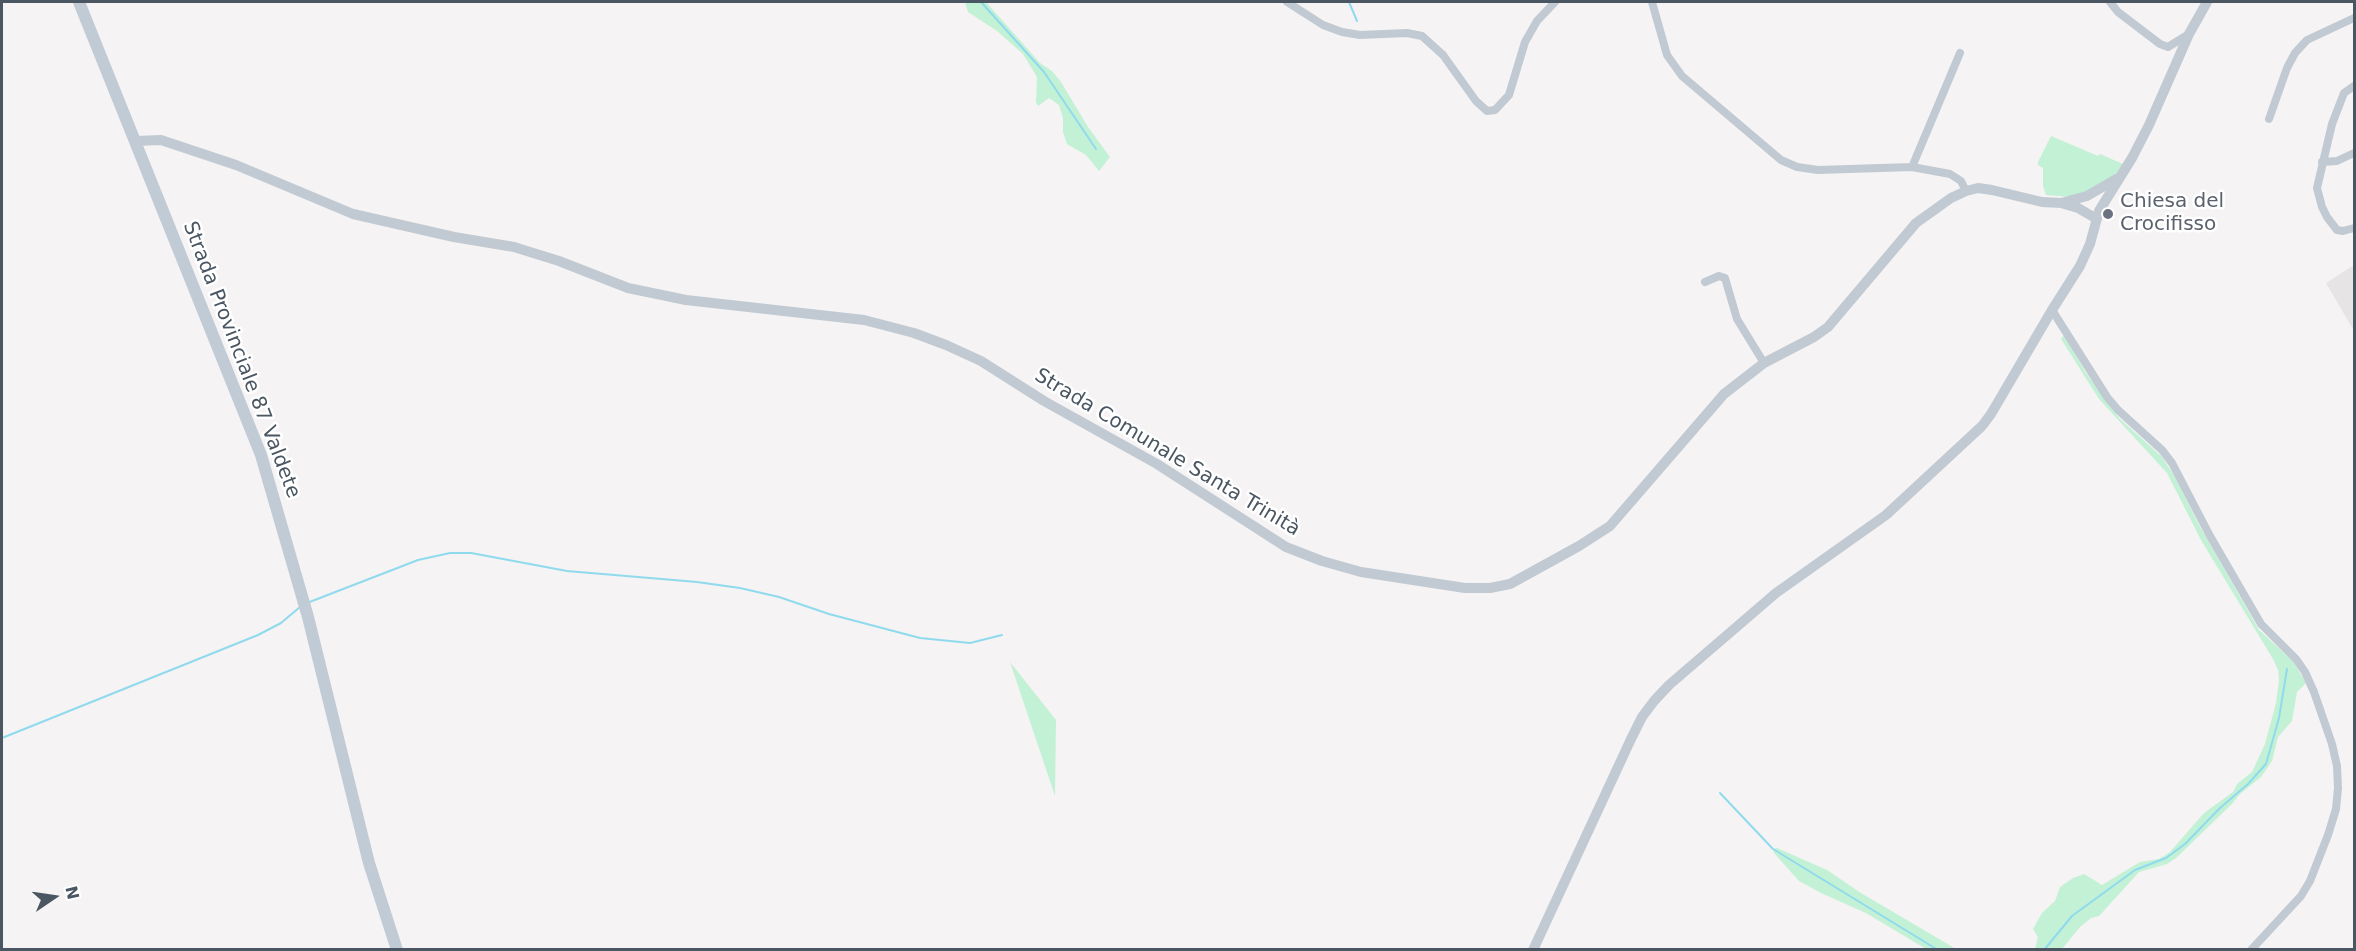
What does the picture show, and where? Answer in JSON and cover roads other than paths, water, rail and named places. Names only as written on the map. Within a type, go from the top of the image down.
[{"type":"main road","name":"Strada Provinciale 87 Valdete","points":[[80,2],[261,455],[305,604],[369,863],[397,950]]},
{"type":"street","points":[[1287,2],[1323,25],[1342,32],[1407,33],[1422,36],[1443,55],[1476,101],[1487,111],[1495,110],[1509,95],[1526,42],[1537,21],[1555,2]]},
{"type":"street","points":[[1652,2],[1667,55],[1682,76],[1781,160],[1797,167],[1818,170],[1912,167],[1950,174],[1961,181],[1966,190],[1978,188],[2061,203],[2078,208],[2097,219]]},
{"type":"street","points":[[2110,2],[2118,12],[2160,44],[2168,47],[2190,34]]},
{"type":"street","points":[[1533,950],[1631,739],[1642,717],[1654,701],[1669,685],[1776,593],[1886,514],[1982,426],[2080,266],[2103,204],[2149,125],[2207,2]]},
{"type":"street","points":[[2270,119],[2287,68],[2295,52],[2307,40],[2355,18]]},
{"type":"street","points":[[1912,167],[1960,53]]},
{"type":"street","points":[[2355,86],[2344,93],[2332,124],[2317,188],[2319,200],[2327,217],[2337,230],[2355,228]]},
{"type":"street","name":"Strada Comunale Santa Trinità","points":[[136,141],[161,140],[236,165],[353,214],[454,237],[514,247],[559,261],[628,288],[686,300],[864,320],[914,333],[981,361],[1044,402],[1156,464],[1286,548],[1361,572],[1436,584],[1490,588],[1510,584],[1610,526],[1718,400],[1764,363],[1814,338],[1828,327],[1916,224],[1934,209],[1966,190]]},
{"type":"street","points":[[2322,162],[2337,161],[2355,153]]},
{"type":"street","points":[[2061,203],[2088,196],[2119,177]]},
{"type":"street","points":[[2088,196],[2103,204]]},
{"type":"street","points":[[2078,208],[2103,204]]},
{"type":"street","points":[[1704,282],[1719,276],[1725,278],[1737,319],[1764,363]]},
{"type":"street","points":[[2052,310],[2107,397],[2162,450],[2172,463],[2205,526],[2262,624],[2296,659],[2305,672],[2332,744],[2337,765],[2338,788],[2336,810],[2325,844],[2310,881],[2301,896],[2251,950]]},
{"type":"waterway","points":[[981,2],[1044,72],[1096,149]]},
{"type":"waterway","points":[[1349,2],[1357,21]]},
{"type":"waterway","points":[[307,603],[418,560],[450,553],[471,553],[567,571],[740,588],[920,638],[970,643],[1002,635]]},
{"type":"waterway","points":[[2,738],[258,635],[281,623],[300,607]]},
{"type":"waterway","points":[[2044,950],[2072,916],[2135,870],[2166,858],[2185,844],[2266,764],[2279,718],[2287,669]]},
{"type":"waterway","points":[[1720,793],[1773,849],[1938,950]]},
{"type":"place","name":"Chiesa del Crocifisso","points":[[2108,214]]}]
